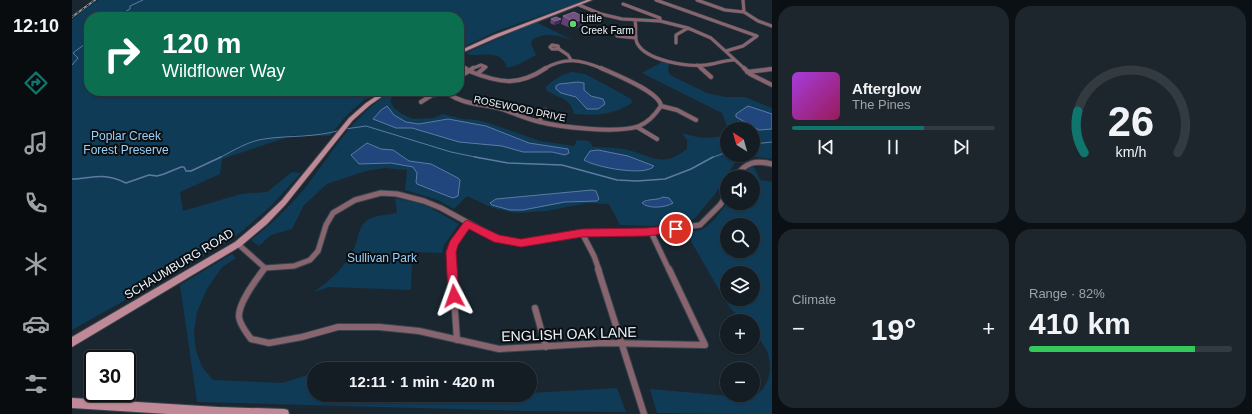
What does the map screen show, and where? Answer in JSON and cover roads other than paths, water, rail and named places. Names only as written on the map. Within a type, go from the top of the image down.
[{"type":"main road","points":[[464,51],[496,36],[590,0]]},
{"type":"main road","name":"SCHAUMBURG ROAD","points":[[72,342],[238,244],[264,222],[284,202],[310,172],[351,119],[380,96]]},
{"type":"main road","points":[[72,403],[218,413],[284,414]]},
{"type":"street","points":[[656,0],[757,36],[751,42],[726,51]]},
{"type":"street","points":[[697,0],[725,10],[744,12],[758,21],[772,26]]},
{"type":"street","points":[[743,0],[744,12]]},
{"type":"street","points":[[623,4],[660,18],[660,21]]},
{"type":"street","points":[[579,5],[599,15],[635,21],[660,21],[688,28],[711,38],[747,72],[772,85]]},
{"type":"street","points":[[635,21],[638,30],[636,38],[640,46],[655,56],[680,64],[697,65],[707,65],[721,61],[734,60]]},
{"type":"street","points":[[676,43],[676,35],[688,28]]},
{"type":"street","points":[[617,36],[636,38]]},
{"type":"street","points":[[559,49],[568,55],[571,60]]},
{"type":"street","name":"ROSEWOOD DRIVE","points":[[451,96],[457,101],[473,106],[502,110],[539,122],[560,126],[621,130],[637,127],[657,114],[662,106],[659,100],[649,93],[602,69],[584,62],[571,60],[555,62],[536,75],[518,82],[500,82],[484,78],[464,68]]},
{"type":"street","points":[[464,74],[477,66],[482,65],[486,67],[477,74]]},
{"type":"street","points":[[697,65],[711,77]]},
{"type":"street","points":[[747,72],[772,69]]},
{"type":"street","points":[[421,102],[430,96]]},
{"type":"street","points":[[662,106],[677,110],[696,120]]},
{"type":"street","points":[[539,122],[545,110]]},
{"type":"street","points":[[637,127],[656,139]]},
{"type":"street","points":[[740,170],[742,167],[752,163],[764,162],[772,164]]},
{"type":"street","points":[[238,244],[265,268],[295,266],[309,260],[321,246],[327,224],[333,213],[348,203],[377,194],[389,193],[424,200],[498,239],[521,243],[582,233],[651,232],[700,226],[720,205]]},
{"type":"street","points":[[456,340],[451,252],[453,244],[467,224]]},
{"type":"street","name":"ENGLISH OAK LANE","points":[[265,268],[246,296],[239,313],[242,326],[251,340],[269,343],[338,327],[379,327],[419,331],[500,350],[622,343],[705,345],[651,232]]},
{"type":"street","points":[[582,233],[594,256],[644,414]]},
{"type":"street","points":[[535,308],[546,347]]},
{"type":"water","points":[[578,82],[584,83],[584,90],[591,96],[603,99],[605,104],[598,109],[587,109],[576,97],[561,93],[556,89],[556,86],[559,84]]},
{"type":"water","points":[[387,106],[394,115],[406,122],[419,124],[448,119],[486,126],[529,143],[568,149],[569,153],[565,155],[552,152],[523,152],[502,146],[459,142],[412,128],[396,128],[373,119]]},
{"type":"water","points":[[748,106],[772,114],[772,129],[760,130],[760,122],[745,122],[736,117],[736,114]]},
{"type":"water","points":[[367,143],[381,149],[393,150],[409,161],[431,164],[458,178],[460,180],[458,196],[453,198],[417,184],[417,173],[413,167],[391,163],[359,164],[351,155]]},
{"type":"water","points":[[598,150],[628,156],[654,166],[641,171],[631,171],[609,168],[584,160],[590,151]]},
{"type":"water","points":[[592,190],[596,191],[599,199],[597,201],[565,202],[523,210],[510,210],[492,205],[490,203],[496,199]]},
{"type":"water","points":[[663,197],[669,198],[673,203],[666,206],[657,207],[648,206],[642,203],[644,201]]},
{"type":"waterway","points":[[125,12],[130,9],[130,6],[143,0]]},
{"type":"waterway","points":[[72,65],[78,58],[73,53],[84,45]]},
{"type":"waterway","points":[[345,129],[366,126],[451,152],[476,157]]},
{"type":"waterway","points":[[221,157],[258,140],[331,133],[341,130]]},
{"type":"waterway","points":[[760,143],[772,142]]},
{"type":"waterway","points":[[712,158],[720,155]]},
{"type":"waterway","points":[[72,179],[105,177],[126,183],[149,175],[157,176],[164,174],[181,167],[184,167],[186,171],[191,171],[221,157]]},
{"type":"waterway","points":[[476,157],[508,163],[562,165],[617,180],[637,181],[665,179],[691,169],[712,158]]},
{"type":"railway","points":[[72,17],[95,0]]},
{"type":"place","name":"Little Creek Farm","points":[[573,24]]},
{"type":"park label","name":"Poplar Creek Forest Preserve","points":[[126,143]]},
{"type":"park label","name":"Sullivan Park","points":[[382,258]]}]
